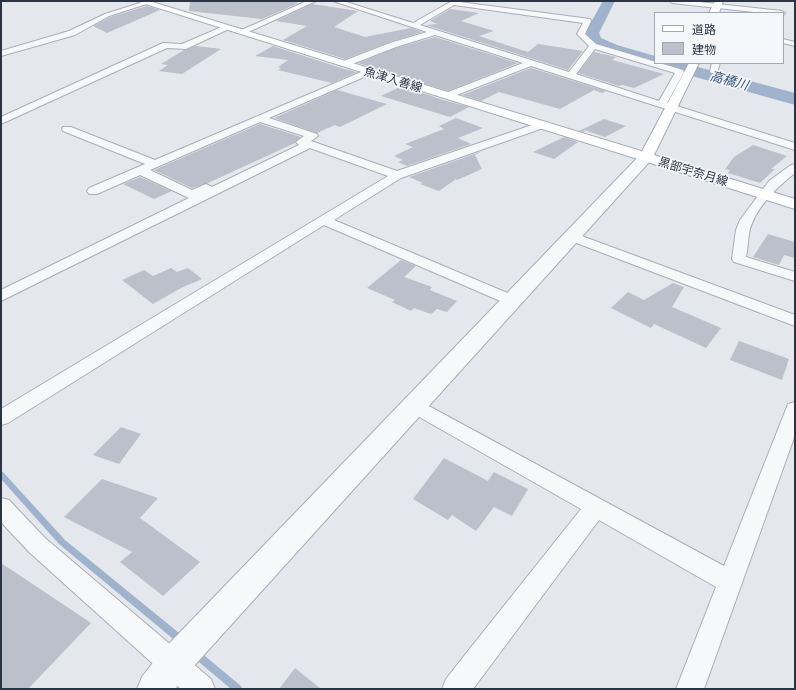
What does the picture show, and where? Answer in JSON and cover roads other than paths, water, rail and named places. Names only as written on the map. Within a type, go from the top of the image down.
[{"type":"main road","name":"魚津入善線","points":[[147,2],[226,28],[646,157]]},
{"type":"main road","name":"黒部宇奈月線","points":[[693,64],[667,106],[646,157],[795,204]]},
{"type":"street","points":[[241,32],[313,1]]},
{"type":"street","points":[[336,1],[795,147]]},
{"type":"street","points":[[672,1],[717,7],[735,7],[777,12]]},
{"type":"street","points":[[1,54],[72,33],[107,15],[147,2]]},
{"type":"street","points":[[413,26],[454,2],[587,21],[582,34],[585,40],[593,46],[680,72],[667,106]]},
{"type":"street","points":[[1,121],[166,46],[183,47],[226,28]]},
{"type":"street","points":[[344,64],[393,44],[433,32]]},
{"type":"street","points":[[784,41],[795,44]]},
{"type":"street","points":[[571,75],[593,46]]},
{"type":"street","points":[[446,96],[531,63]]},
{"type":"street","points":[[92,191],[368,72]]},
{"type":"street","points":[[140,170],[192,194],[313,136],[260,118]]},
{"type":"street","points":[[1,418],[397,175],[542,125]]},
{"type":"street","points":[[67,129],[155,164]]},
{"type":"street","points":[[1,296],[309,144],[397,175]]},
{"type":"street","points":[[154,689],[173,664],[570,236],[646,157]]},
{"type":"street","points":[[795,168],[773,184],[747,220],[743,230],[739,259],[795,277]]},
{"type":"street","points":[[323,220],[511,300]]},
{"type":"street","points":[[570,236],[795,321]]},
{"type":"street","points":[[414,405],[730,582]]},
{"type":"street","points":[[690,689],[795,409]]},
{"type":"street","points":[[1,507],[37,545],[201,689]]},
{"type":"street","points":[[456,689],[596,507]]},
{"type":"waterway","name":"高橋川","points":[[609,1],[592,33],[595,41],[611,48],[654,61]]},
{"type":"waterway","name":"高橋川","points":[[668,64],[795,99]]},
{"type":"waterway","points":[[1,474],[62,542],[181,640]]},
{"type":"waterway","points":[[196,654],[238,689]]}]
